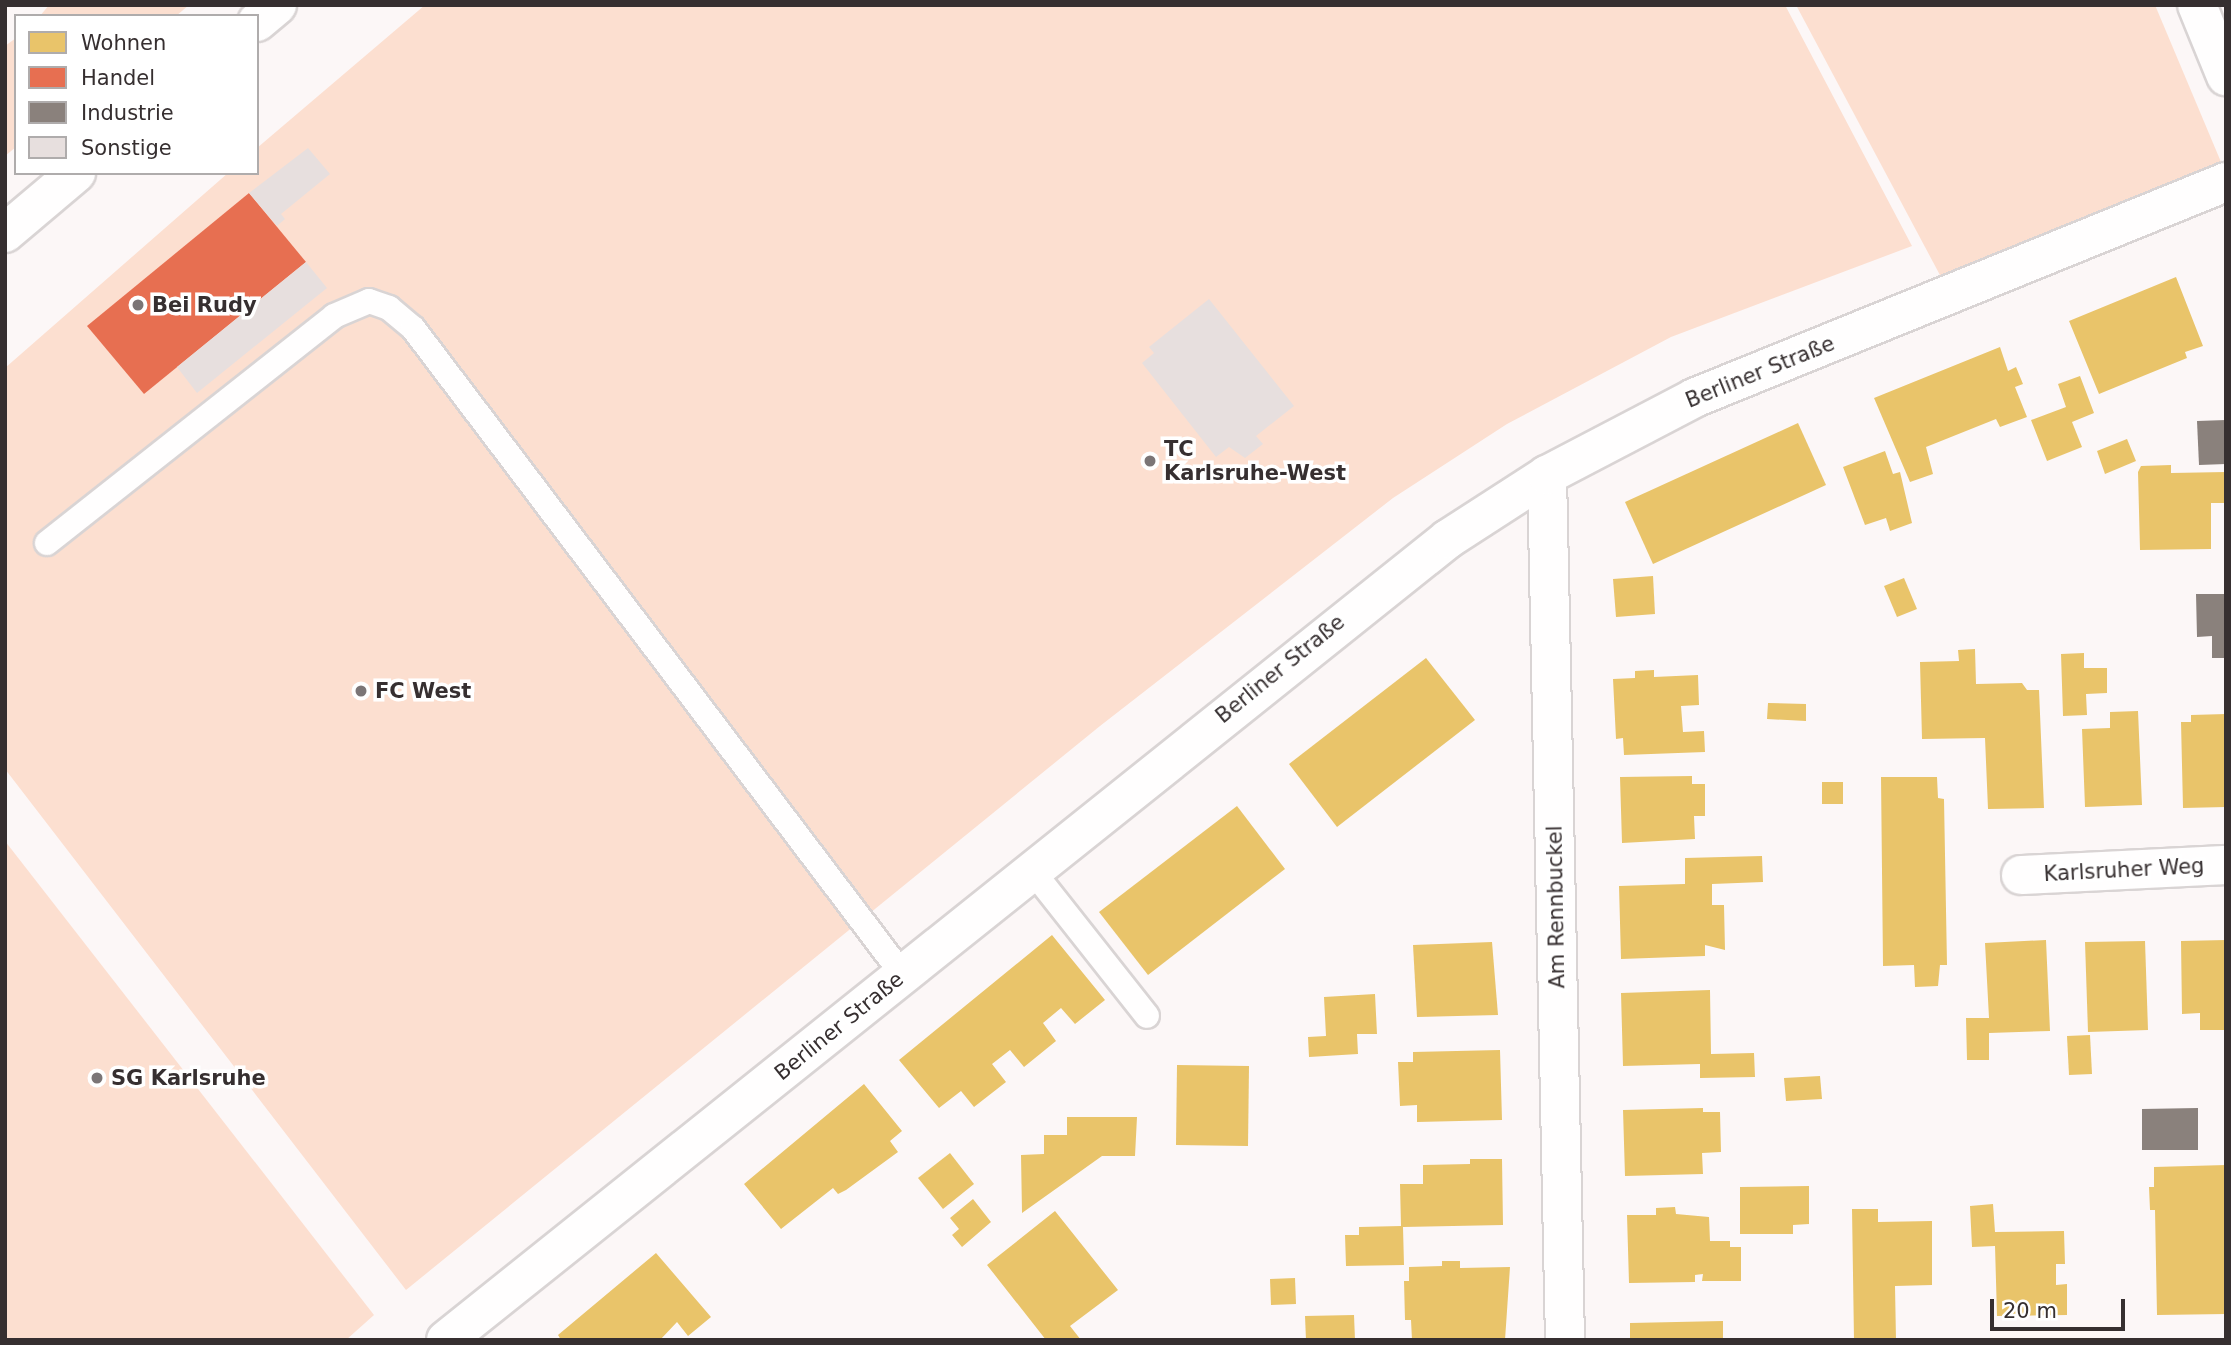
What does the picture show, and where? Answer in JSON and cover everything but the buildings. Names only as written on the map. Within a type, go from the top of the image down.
[{"type":"street","points":[[259,20],[277,5]]},
{"type":"street","points":[[2197,5],[2226,76]]},
{"type":"street","points":[[5,233],[74,175]]},
{"type":"street","name":"Berliner Straße","points":[[446,1340],[1396,577],[1548,475],[1694,398],[2226,182]]},
{"type":"street","name":"Am Rennbuckel","points":[[1548,475],[1565,1340]]},
{"type":"street","name":"Karlsruher Weg","points":[[2021,875],[2226,865]]},
{"type":"lane","points":[[47,543],[334,316],[369,301],[389,308],[413,328],[903,975]]},
{"type":"lane","points":[[1031,869],[1147,1016]]},
{"type":"shaded area","points":[[49,5],[189,5],[178,14],[42,14]]},
{"type":"shaded area","name":"FC West","points":[[425,5],[1785,5],[1912,246],[1671,337],[1507,424],[1393,498],[1100,726],[406,1290],[5,769],[5,368],[226,175],[259,175],[259,146]]},
{"type":"shaded area","points":[[1796,5],[2155,5],[2221,162],[1941,277]]},
{"type":"shaded area","points":[[14,39],[14,149],[5,156],[5,46]]},
{"type":"shaded area","name":"SG Karlsruhe","points":[[5,841],[374,1315],[346,1340],[5,1340]]},
{"type":"place","name":"Bei Rudy","points":[[138,305]]},
{"type":"place","name":"TC Karlsruhe-West","points":[[1150,461]]},
{"type":"place","name":"FC West","points":[[361,691]]},
{"type":"place","name":"SG Karlsruhe","points":[[97,1078]]}]
